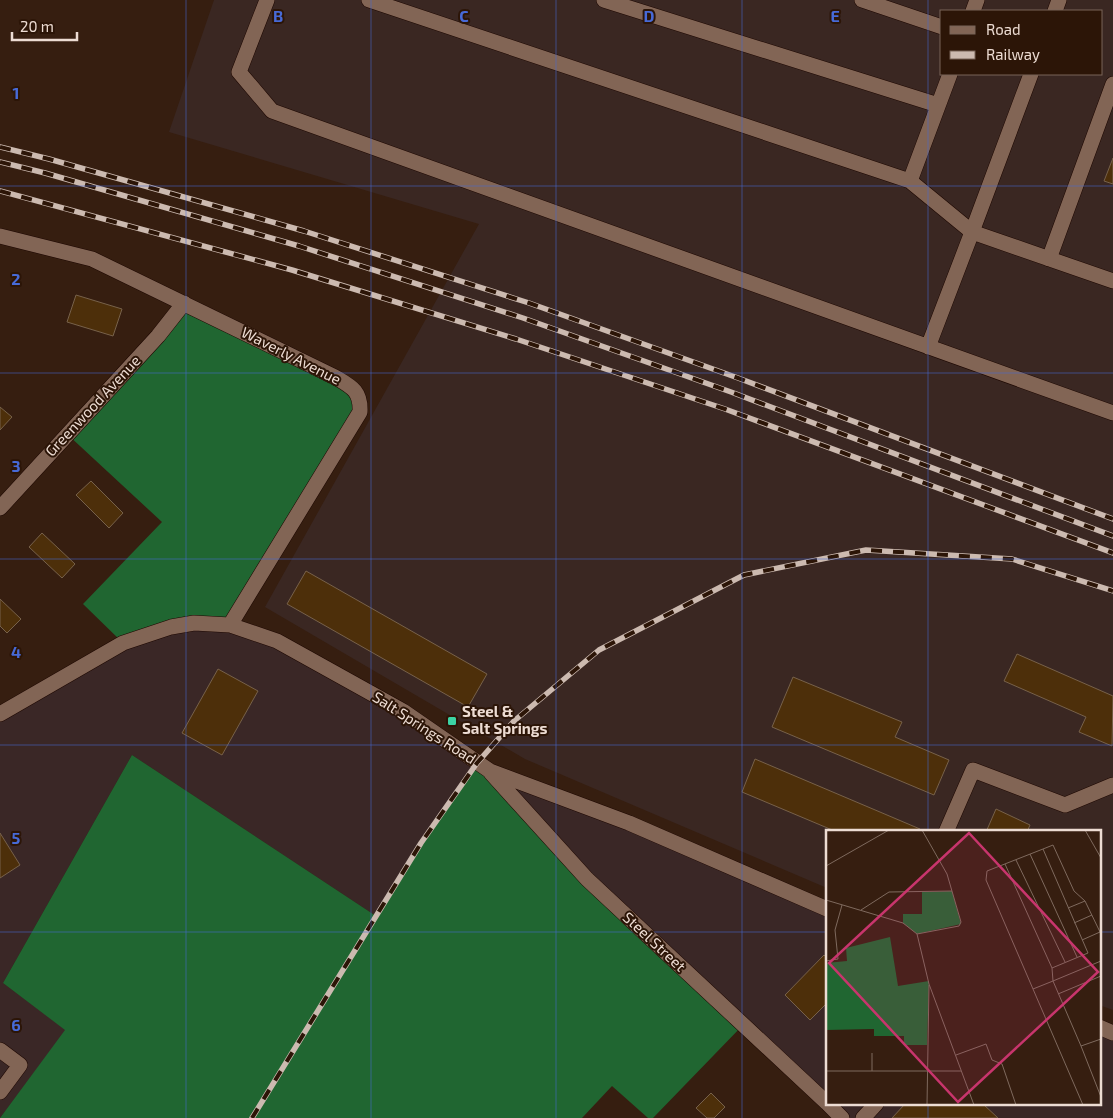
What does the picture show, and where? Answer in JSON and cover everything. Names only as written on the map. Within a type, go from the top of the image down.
[{"type":"street","points":[[268,0],[239,72],[272,111],[1113,413]]},
{"type":"street","points":[[369,0],[910,181],[972,232],[1113,282]]},
{"type":"street","points":[[604,0],[938,106]]},
{"type":"street","points":[[862,0],[940,26]]},
{"type":"street","points":[[910,181],[950,75]]},
{"type":"street","points":[[928,347],[1031,75]]},
{"type":"street","points":[[1049,259],[1113,84]]},
{"type":"street","name":"Waverly Avenue","points":[[0,236],[92,259],[335,377],[352,388],[358,395],[360,412],[230,625]]},
{"type":"street","name":"Greenwood Avenue","points":[[0,508],[158,336],[184,303]]},
{"type":"street","name":"Salt Springs Road","points":[[0,714],[123,643],[171,627],[194,623],[230,625],[277,641],[403,711],[490,771],[629,823],[826,909]]},
{"type":"street","points":[[947,830],[973,770],[1065,805],[1113,785]]},
{"type":"street","name":"Steel Street","points":[[490,771],[587,879],[826,1103]]},
{"type":"street","points":[[1100,1027],[1113,1033]]},
{"type":"street","points":[[0,1050],[20,1065],[0,1092]]},
{"type":"street","name":"Steel Street","points":[[829,1106],[842,1118]]},
{"type":"street","points":[[863,1118],[874,1106]]},
{"type":"shaded area","points":[[214,0],[1113,0],[1113,1010],[1100,1005],[1100,830],[826,830],[826,888],[525,759],[265,607],[479,224],[169,132]]},
{"type":"shaded area","points":[[194,623],[277,641],[477,763],[421,842],[376,916],[132,755],[3,983],[66,1030],[0,1118],[0,714],[123,643]]},
{"type":"shaded area","points":[[490,771],[826,909],[826,1102],[587,879]]},
{"type":"shaded area","points":[[1100,1027],[1113,1033],[1113,1118],[842,1118],[830,1106],[1100,1106]]},
{"type":"green space","points":[[184,303],[335,377],[360,404],[230,625],[194,623],[123,643],[83,604],[162,522],[67,434]]},
{"type":"green space","points":[[132,755],[376,916],[421,843],[477,763],[743,1025],[653,1118],[648,1118],[612,1086],[582,1118],[0,1118],[65,1030],[3,983]]},
{"type":"building","points":[[1113,158],[1113,184],[1104,181]]},
{"type":"building","points":[[76,295],[122,309],[113,336],[67,322]]},
{"type":"building","points":[[0,407],[12,417],[0,430]]},
{"type":"building","points":[[91,481],[123,513],[109,528],[76,495]]},
{"type":"building","points":[[42,533],[75,564],[62,578],[29,547]]},
{"type":"building","points":[[306,571],[487,674],[468,707],[287,604]]},
{"type":"building","points":[[0,599],[21,619],[7,633],[0,626]]},
{"type":"building","points":[[1017,654],[1113,696],[1112,746],[1079,732],[1086,717],[1004,681]]},
{"type":"building","points":[[218,669],[258,691],[222,755],[182,733]]},
{"type":"building","points":[[793,677],[902,722],[895,737],[949,760],[934,795],[772,727]]},
{"type":"building","points":[[755,759],[920,829],[832,830],[742,792]]},
{"type":"building","points":[[996,809],[1030,825],[1028,830],[987,830]]},
{"type":"building","points":[[0,833],[20,865],[0,878]]},
{"type":"building","points":[[824,955],[826,957],[826,1004],[810,1020],[785,995]]},
{"type":"building","points":[[711,1093],[725,1107],[714,1118],[707,1118],[696,1108]]},
{"type":"building","points":[[903,1106],[985,1106],[998,1118],[892,1118]]},
{"type":"railway","points":[[0,147],[304,231],[529,303],[738,378],[1113,519]]},
{"type":"railway","points":[[0,162],[45,173],[299,246],[523,318],[731,392],[1113,536]]},
{"type":"railway","points":[[0,191],[292,270],[516,339],[725,409],[1113,553]]},
{"type":"railway","points":[[252,1118],[421,843],[477,763],[514,721],[599,650],[744,575],[866,550],[1012,559],[1113,591]]},
{"type":"place","name":"Steel & Salt Springs","points":[[452,721]]}]
